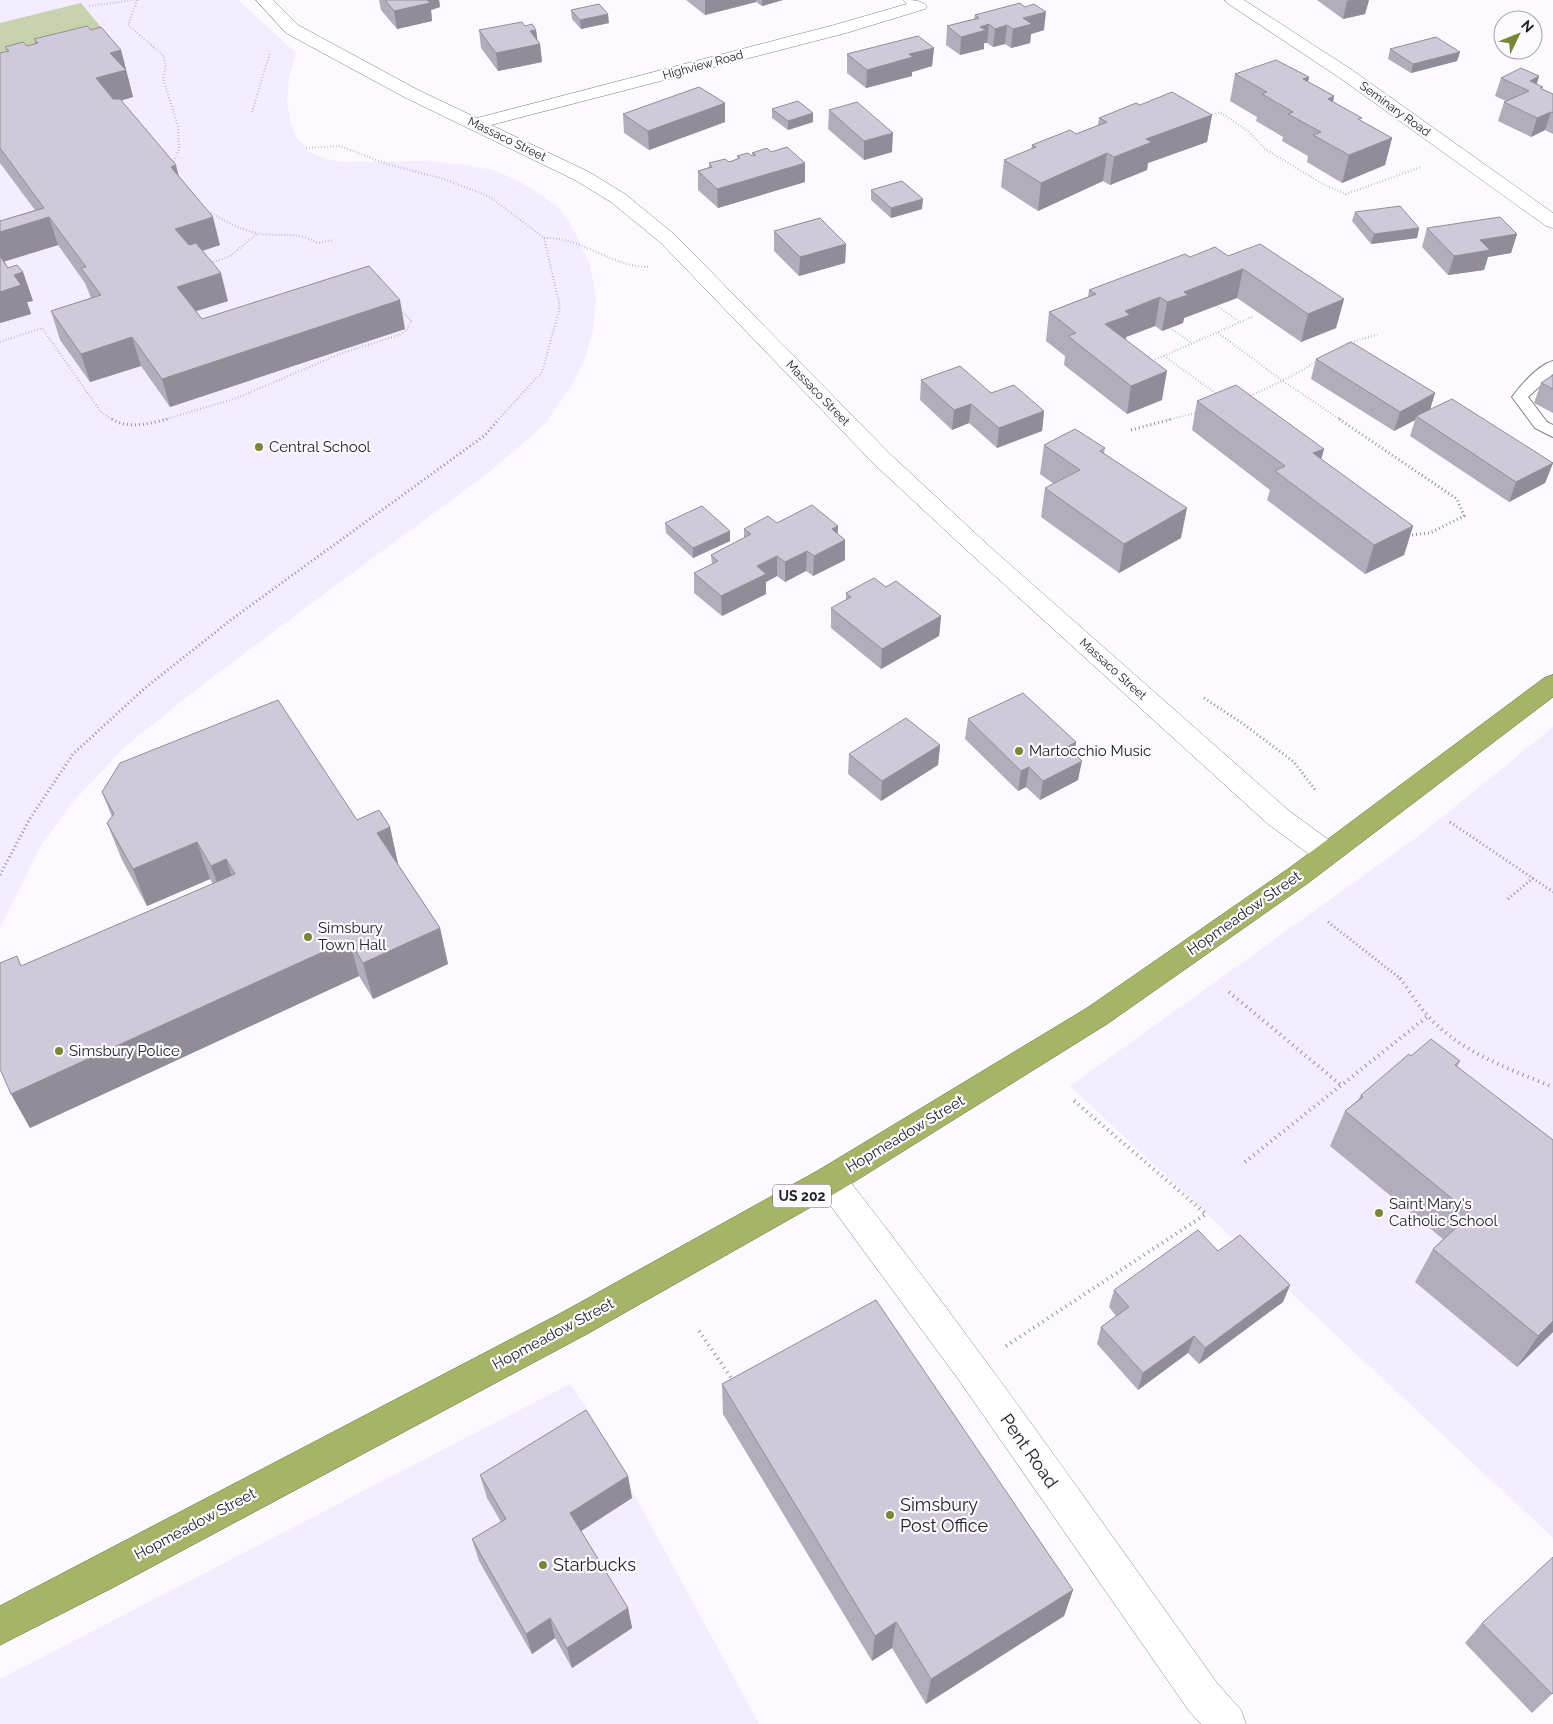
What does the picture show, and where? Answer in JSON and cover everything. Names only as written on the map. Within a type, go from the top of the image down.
[{"type":"highway","name":"Hopmeadow Street","points":[[0,1626],[110,1570],[575,1323],[830,1180],[1097,1016],[1298,876],[1553,684]]},
{"type":"street","name":"Massaco Street","points":[[264,0],[292,29],[412,94],[582,176],[618,198],[668,239],[882,459],[1278,817],[1327,853]]},
{"type":"street","name":"Highview Road","points":[[476,124],[840,29],[919,6],[911,0]]},
{"type":"street","name":"Seminary Road","points":[[1233,0],[1346,74],[1553,222]]},
{"type":"street","points":[[1532,207],[1553,198]]},
{"type":"street","name":"Pent Road","points":[[830,1180],[870,1230],[972,1369],[1215,1711]]},
{"type":"lane","points":[[1553,366],[1520,397],[1540,425],[1553,432]]},
{"type":"path","points":[[89,6],[136,0],[128,25],[164,56],[166,67],[163,78],[178,126],[179,149],[173,162],[176,171]]},
{"type":"path","points":[[252,112],[270,52]]},
{"type":"path","points":[[1207,117],[1220,112],[1248,131],[1265,149],[1323,184],[1346,194],[1421,167]]},
{"type":"path","points":[[306,148],[340,146],[387,164],[444,179],[490,197],[544,238],[564,238],[615,261],[639,268],[656,267]]},
{"type":"path","points":[[200,207],[258,233],[289,233],[311,238],[317,243],[332,240]]},
{"type":"path","points":[[204,266],[230,256],[258,233]]},
{"type":"path","points":[[0,875],[30,820],[73,754],[144,688],[232,619],[484,436],[542,372],[560,307],[544,238]]},
{"type":"path","points":[[0,342],[42,328],[101,412],[119,424],[145,424],[178,417],[237,398],[342,354],[399,335],[406,330],[411,321],[398,307]]},
{"type":"path","points":[[1219,308],[1240,322]]},
{"type":"path","points":[[1147,364],[1254,316]]},
{"type":"path","points":[[1170,328],[1193,344]]},
{"type":"path","points":[[1218,333],[1283,381],[1457,499],[1464,516],[1430,533],[1412,535],[1404,530]]},
{"type":"path","points":[[1338,349],[1344,344],[1379,334]]},
{"type":"path","points":[[1164,356],[1222,398]]},
{"type":"path","points":[[1247,397],[1283,381],[1322,358]]},
{"type":"path","points":[[1131,430],[1205,411]]},
{"type":"path","points":[[1198,694],[1242,723],[1294,762],[1316,790]]},
{"type":"path","points":[[1450,822],[1552,890]]},
{"type":"path","points":[[1508,899],[1533,878]]},
{"type":"path","points":[[1328,922],[1398,976],[1428,1016],[1457,1041],[1496,1064],[1553,1087]]},
{"type":"path","points":[[1229,992],[1340,1086]]},
{"type":"path","points":[[1246,1162],[1428,1016]]},
{"type":"path","points":[[972,1369],[1206,1214],[1074,1100]]},
{"type":"path","points":[[699,1331],[735,1383]]},
{"type":"shaded area","name":"Central School","points":[[0,0],[238,0],[296,53],[289,77],[287,102],[296,137],[308,151],[323,158],[342,162],[427,161],[465,165],[493,170],[517,180],[542,195],[559,209],[570,223],[590,264],[596,297],[593,331],[585,358],[572,385],[543,426],[493,469],[207,681],[126,746],[71,804],[39,849],[0,928]]},
{"type":"shaded area","name":"Saint Mary's Catholic School","points":[[1553,727],[1553,1538],[1070,1086],[1420,835]]},
{"type":"shaded area","points":[[570,1384],[587,1408],[759,1724],[0,1724],[0,1679]]},
{"type":"green space","points":[[81,3],[110,38],[0,66],[0,23]]},
{"type":"building","points":[[385,0],[427,0],[430,3],[394,11]]},
{"type":"building","points":[[1020,3],[1025,7],[1034,4],[1046,12],[1023,18],[1032,24],[1013,29],[1007,25],[995,29],[989,24],[980,27],[986,30],[961,37],[947,26],[979,18],[975,15]]},
{"type":"building","points":[[599,4],[608,14],[580,20],[571,10]]},
{"type":"building","points":[[522,22],[525,26],[532,24],[536,30],[530,31],[540,44],[496,53],[479,30]]},
{"type":"building","points":[[87,26],[91,30],[101,27],[121,50],[110,53],[126,70],[96,78],[113,99],[120,99],[176,165],[171,167],[213,217],[175,229],[189,245],[196,243],[221,273],[177,287],[202,319],[369,266],[400,300],[162,379],[132,337],[81,354],[51,311],[101,295],[81,268],[86,267],[49,217],[0,232],[0,221],[44,208],[0,148],[0,53],[9,51],[5,47],[23,42],[27,46],[38,43],[34,39]]},
{"type":"building","points":[[918,36],[934,48],[909,54],[913,57],[867,70],[847,54]]},
{"type":"building","points":[[1436,37],[1460,52],[1413,64],[1390,49]]},
{"type":"building","points":[[1276,60],[1309,77],[1303,79],[1334,96],[1328,99],[1392,138],[1349,155],[1313,135],[1321,132],[1288,114],[1293,112],[1262,94],[1267,92],[1235,74]]},
{"type":"building","points":[[1521,68],[1539,76],[1530,81],[1553,94],[1553,113],[1551,112],[1537,118],[1504,102],[1529,91],[1501,78]]},
{"type":"building","points":[[699,87],[725,103],[648,131],[623,114]]},
{"type":"building","points":[[1172,92],[1212,115],[1146,139],[1152,142],[1114,157],[1107,153],[1041,183],[1004,160],[1036,147],[1032,145],[1070,130],[1076,134],[1107,122],[1099,118],[1136,103],[1140,105]]},
{"type":"building","points":[[798,101],[813,113],[788,121],[772,109]]},
{"type":"building","points":[[857,102],[893,133],[864,141],[829,110]]},
{"type":"building","points":[[787,147],[805,163],[717,189],[698,171],[712,167],[709,163],[725,159],[729,162],[740,158],[737,156],[748,153],[752,156],[756,155],[752,153],[767,148],[771,152]]},
{"type":"building","points":[[902,181],[923,199],[891,208],[871,190]]},
{"type":"building","points":[[1400,206],[1419,228],[1374,234],[1355,212]]},
{"type":"building","points":[[1500,217],[1517,234],[1480,240],[1490,250],[1454,256],[1427,228]]},
{"type":"building","points":[[820,218],[846,244],[800,257],[774,231]]},
{"type":"building","points":[[1260,244],[1344,299],[1308,314],[1243,269],[1184,292],[1188,295],[1167,302],[1160,297],[1125,311],[1130,315],[1105,324],[1167,371],[1131,386],[1068,336],[1076,333],[1049,312],[1096,294],[1089,290],[1185,254],[1190,257],[1215,247],[1228,256]]},
{"type":"building","points":[[0,256],[8,268],[17,265],[23,272],[14,275],[21,285],[0,292]]},
{"type":"building","points":[[1351,342],[1435,393],[1400,412],[1316,359]]},
{"type":"building","points":[[960,366],[991,393],[1014,385],[1044,411],[999,428],[971,404],[954,410],[921,380]]},
{"type":"building","points":[[1553,375],[1553,389],[1541,383]]},
{"type":"building","points":[[1236,385],[1324,449],[1313,453],[1413,526],[1374,545],[1275,471],[1285,466],[1197,401]]},
{"type":"building","points":[[1452,399],[1553,463],[1516,482],[1416,416]]},
{"type":"building","points":[[1075,429],[1105,448],[1100,451],[1187,508],[1124,544],[1045,488],[1080,470],[1044,445]]},
{"type":"building","points":[[812,505],[838,526],[832,529],[845,540],[814,556],[807,551],[785,562],[777,556],[757,566],[766,574],[721,596],[694,573],[718,561],[711,555],[751,534],[744,529],[768,516],[777,523]]},
{"type":"building","points":[[702,506],[730,531],[693,548],[665,523]]},
{"type":"building","points":[[874,578],[886,587],[896,581],[941,616],[882,649],[831,608],[851,597],[846,593]]},
{"type":"building","points":[[1023,693],[1076,742],[1067,747],[1082,761],[1043,781],[1029,767],[1021,771],[968,719]]},
{"type":"building","name":"Simsbury Town Hall","points":[[278,700],[357,820],[379,810],[390,827],[377,833],[440,928],[363,963],[349,940],[11,1094],[0,1069],[0,963],[17,956],[21,966],[235,874],[226,859],[211,866],[197,842],[133,869],[107,823],[114,814],[102,792],[120,763]]},
{"type":"building","points":[[906,718],[940,745],[882,781],[849,754]]},
{"type":"building","points":[[1431,1039],[1460,1061],[1455,1065],[1553,1140],[1553,1321],[1538,1336],[1433,1249],[1471,1214],[1345,1111],[1363,1097],[1361,1095],[1409,1054],[1411,1056]]},
{"type":"building","points":[[1198,1230],[1218,1251],[1240,1235],[1290,1285],[1205,1348],[1194,1336],[1143,1373],[1101,1327],[1129,1307],[1114,1290]]},
{"type":"building","name":"Simsbury Post Office","points":[[876,1300],[1073,1590],[931,1679],[896,1622],[875,1636],[722,1384]]},
{"type":"building","points":[[586,1410],[628,1476],[570,1513],[628,1608],[567,1648],[550,1618],[526,1634],[472,1539],[506,1519],[480,1475]]},
{"type":"building","points":[[1553,1557],[1553,1693],[1552,1694],[1482,1623]]},
{"type":"place","name":"Central School","points":[[259,447]]},
{"type":"place","name":"Martocchio Music","points":[[1019,751]]},
{"type":"place","name":"Simsbury Town Hall","points":[[308,937]]},
{"type":"place","name":"Simsbury Police","points":[[59,1051]]},
{"type":"place","name":"Saint Mary's Catholic School","points":[[1379,1213]]},
{"type":"place","name":"Simsbury Post Office","points":[[890,1515]]},
{"type":"place","name":"Starbucks","points":[[543,1565]]}]
